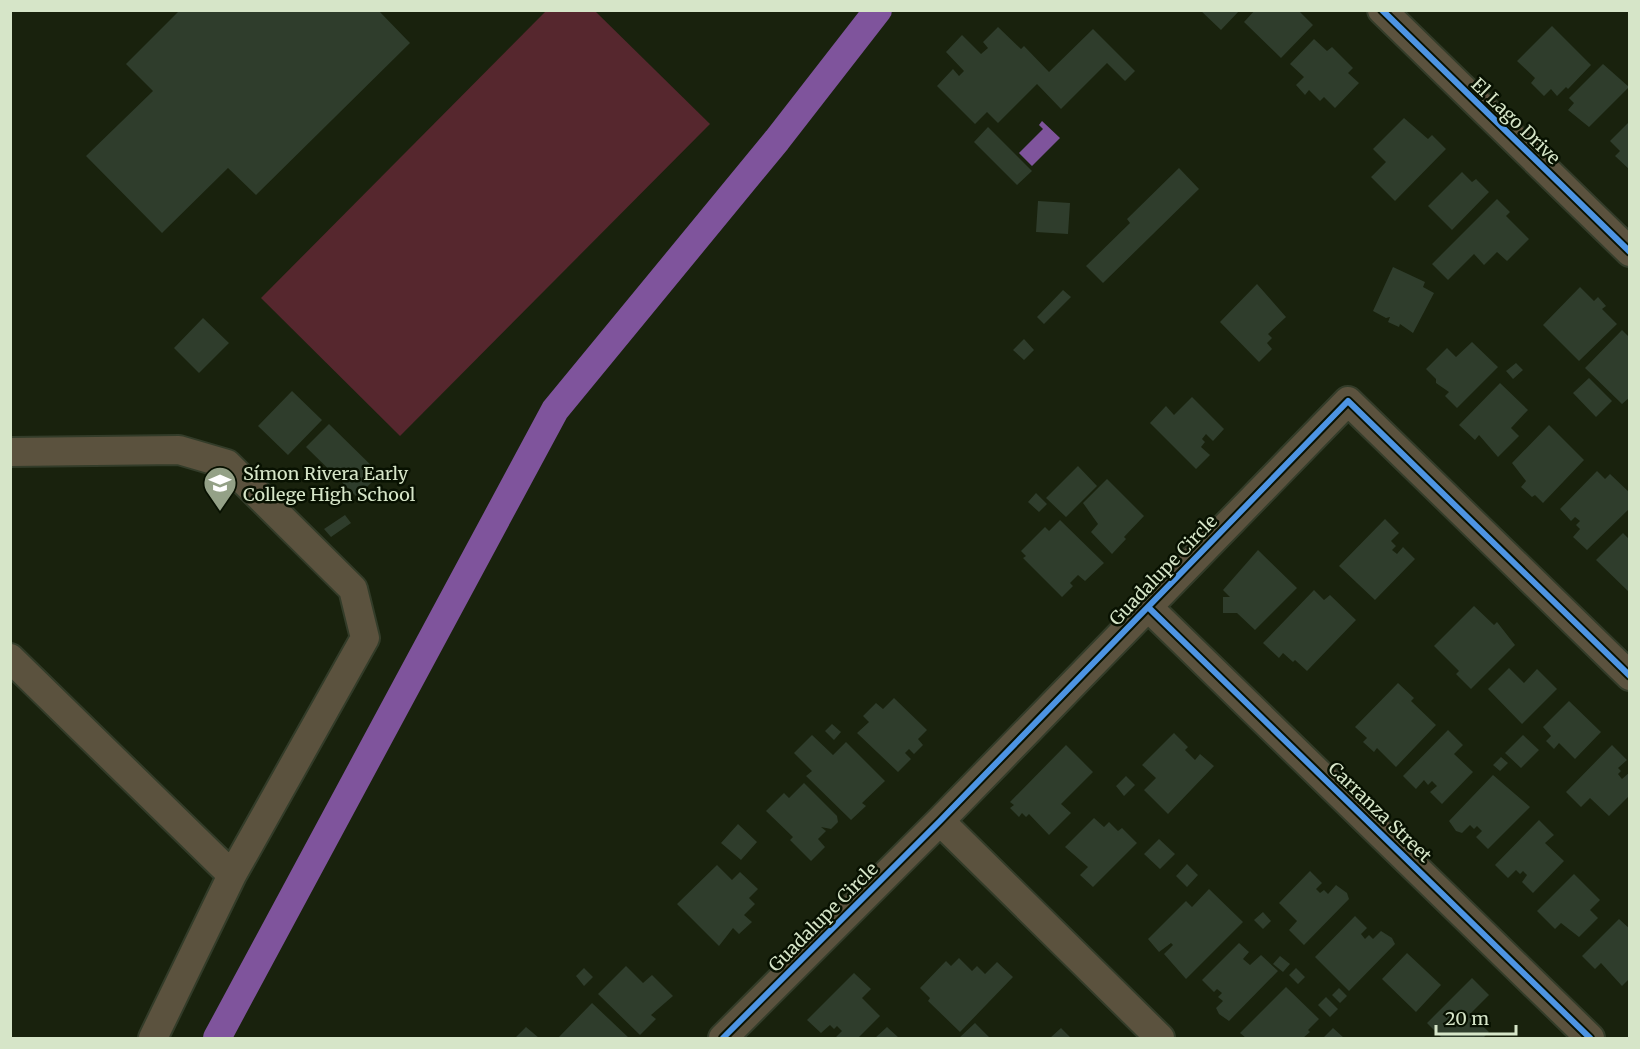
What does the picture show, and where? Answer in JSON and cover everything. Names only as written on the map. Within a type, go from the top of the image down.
[{"type":"street","name":"El Lago Drive","points":[[1382,10],[1629,252]]},
{"type":"street","name":"Guadalupe Circle","points":[[735,1035],[1348,401],[1629,676]]},
{"type":"street","points":[[10,452],[179,450],[227,464],[353,589],[365,638],[232,875],[153,1038]]},
{"type":"street","name":"Carranza Street","points":[[1148,607],[1590,1038]]},
{"type":"street","points":[[10,658],[232,875]]},
{"type":"street","points":[[940,821],[1160,1038]]},
{"type":"shaded area","points":[[546,11],[595,11],[710,124],[400,436],[261,298]]},
{"type":"shaded area","points":[[1042,121],[1060,138],[1032,166],[1019,153],[1043,129],[1039,125]]},
{"type":"building","points":[[180,10],[378,10],[410,43],[256,195],[228,168],[162,233],[86,156],[153,91],[126,64]]},
{"type":"building","points":[[1200,10],[1240,10],[1221,30]]},
{"type":"building","points":[[1255,10],[1298,10],[1313,25],[1281,58],[1244,22]]},
{"type":"building","points":[[1552,26],[1591,65],[1568,89],[1566,87],[1557,96],[1551,89],[1544,96],[1531,83],[1535,78],[1517,61]]},
{"type":"building","points":[[998,27],[1021,49],[1024,46],[1049,72],[1093,29],[1135,71],[1125,81],[1107,63],[1061,109],[1037,84],[998,123],[987,112],[975,124],[937,86],[953,69],[959,76],[964,71],[946,52],[962,35],[981,54],[988,48],[983,42]]},
{"type":"building","points":[[1314,39],[1327,51],[1332,47],[1353,68],[1348,73],[1359,83],[1335,108],[1324,97],[1320,101],[1309,90],[1305,95],[1296,85],[1304,77],[1290,64]]},
{"type":"building","points":[[1603,64],[1629,87],[1589,127],[1568,110],[1574,103],[1569,98]]},
{"type":"building","points":[[1404,118],[1428,139],[1432,135],[1446,149],[1395,201],[1371,177],[1386,162],[1373,149]]},
{"type":"building","points":[[1630,121],[1630,170],[1615,156],[1620,151],[1610,141]]},
{"type":"building","points":[[988,127],[1032,171],[1017,185],[974,142]]},
{"type":"building","points":[[1179,168],[1199,189],[1103,283],[1086,266],[1130,223],[1127,219]]},
{"type":"building","points":[[1462,172],[1472,182],[1476,179],[1489,192],[1452,230],[1428,206]]},
{"type":"building","points":[[1497,199],[1510,212],[1506,216],[1529,239],[1507,261],[1497,252],[1484,265],[1474,254],[1448,280],[1432,264]]},
{"type":"building","points":[[1038,201],[1070,203],[1068,234],[1036,232]]},
{"type":"building","points":[[1393,267],[1425,282],[1423,287],[1434,293],[1413,333],[1400,324],[1399,327],[1388,322],[1390,317],[1386,318],[1373,311]]},
{"type":"building","points":[[1257,284],[1286,317],[1268,334],[1272,338],[1267,343],[1272,349],[1259,362],[1220,322]]},
{"type":"building","points":[[1580,287],[1594,301],[1598,297],[1606,306],[1602,309],[1617,324],[1579,361],[1543,325]]},
{"type":"building","points":[[1063,290],[1071,297],[1044,324],[1037,317]]},
{"type":"building","points":[[203,318],[229,343],[199,373],[174,348]]},
{"type":"building","points":[[1622,330],[1630,338],[1630,397],[1622,404],[1585,368]]},
{"type":"building","points":[[1024,339],[1034,350],[1024,360],[1013,350]]},
{"type":"building","points":[[1472,342],[1498,367],[1457,408],[1445,396],[1449,392],[1436,383],[1436,379],[1426,369],[1447,348],[1456,357]]},
{"type":"building","points":[[1516,363],[1523,370],[1513,379],[1506,371]]},
{"type":"building","points":[[1589,378],[1612,401],[1596,417],[1573,393]]},
{"type":"building","points":[[1500,383],[1528,410],[1511,428],[1519,436],[1498,457],[1479,435],[1475,440],[1459,425]]},
{"type":"building","points":[[292,391],[322,420],[288,455],[258,426]]},
{"type":"building","points":[[1192,397],[1224,429],[1213,441],[1206,434],[1202,439],[1205,442],[1201,447],[1210,455],[1196,469],[1150,423],[1166,406],[1174,415]]},
{"type":"building","points":[[329,424],[380,474],[357,497],[306,447]]},
{"type":"building","points":[[1549,425],[1584,460],[1543,503],[1521,487],[1526,481],[1512,463]]},
{"type":"building","points":[[1078,466],[1097,486],[1066,517],[1046,498]]},
{"type":"building","points":[[1597,471],[1605,479],[1610,474],[1630,493],[1630,508],[1587,550],[1573,537],[1580,529],[1576,525],[1580,521],[1575,517],[1571,521],[1560,509]]},
{"type":"building","points":[[1107,479],[1144,516],[1112,554],[1091,532],[1098,524],[1083,503]]},
{"type":"building","points":[[1036,493],[1047,504],[1039,512],[1028,502]]},
{"type":"building","points":[[345,515],[351,523],[331,537],[324,529]]},
{"type":"building","points":[[1385,519],[1399,533],[1391,541],[1396,546],[1392,550],[1397,554],[1403,547],[1415,559],[1375,600],[1339,566]]},
{"type":"building","points":[[1060,520],[1104,563],[1085,581],[1078,575],[1070,583],[1073,586],[1062,597],[1023,558],[1026,556],[1021,551],[1045,527],[1049,531]]},
{"type":"building","points":[[1623,533],[1630,540],[1630,593],[1596,560]]},
{"type":"building","points":[[1258,550],[1297,588],[1255,630],[1237,613],[1223,613],[1223,597],[1230,597],[1223,590]]},
{"type":"building","points":[[1314,590],[1324,600],[1330,595],[1356,620],[1307,671],[1283,653],[1279,658],[1263,643]]},
{"type":"building","points":[[1474,606],[1494,625],[1497,622],[1515,645],[1471,689],[1456,674],[1459,671],[1434,646]]},
{"type":"building","points":[[1509,668],[1524,683],[1537,669],[1557,689],[1522,724],[1488,689]]},
{"type":"building","points":[[1398,683],[1414,698],[1411,701],[1436,725],[1396,767],[1377,748],[1374,752],[1363,742],[1367,738],[1355,727]]},
{"type":"building","points":[[894,698],[927,730],[918,739],[923,745],[914,754],[909,749],[905,753],[911,759],[898,772],[857,733],[869,722],[863,716],[876,703],[883,709]]},
{"type":"building","points":[[1569,701],[1601,732],[1575,759],[1559,743],[1554,749],[1546,741],[1551,736],[1543,727]]},
{"type":"building","points":[[832,724],[841,732],[834,740],[825,731]]},
{"type":"building","points":[[1448,730],[1463,745],[1454,754],[1473,772],[1442,804],[1430,792],[1437,786],[1432,781],[1428,785],[1424,780],[1416,789],[1403,776]]},
{"type":"building","points":[[1174,733],[1188,747],[1185,750],[1195,760],[1200,754],[1214,766],[1168,814],[1144,790],[1156,778],[1142,765]]},
{"type":"building","points":[[812,735],[833,755],[846,742],[885,781],[862,803],[866,806],[851,820],[806,776],[812,771],[794,753]]},
{"type":"building","points":[[1523,735],[1539,750],[1521,768],[1505,753]]},
{"type":"building","points":[[1066,745],[1093,772],[1061,804],[1071,813],[1049,835],[1029,814],[1026,817],[1022,813],[1019,817],[1010,808],[1014,805],[1010,802]]},
{"type":"building","points":[[1612,745],[1627,760],[1618,768],[1621,771],[1618,774],[1622,779],[1630,772],[1630,795],[1609,816],[1590,798],[1581,807],[1566,792]]},
{"type":"building","points":[[1501,757],[1508,763],[1500,771],[1493,765]]},
{"type":"building","points":[[1493,775],[1530,807],[1488,849],[1476,837],[1482,831],[1477,826],[1474,829],[1470,825],[1462,833],[1456,831],[1449,821]]},
{"type":"building","points":[[1126,776],[1135,785],[1124,796],[1116,786]]},
{"type":"building","points":[[804,783],[837,816],[838,822],[831,829],[821,827],[826,831],[818,839],[825,847],[811,861],[790,840],[793,837],[766,811],[784,793],[789,798]]},
{"type":"building","points":[[1094,818],[1104,827],[1109,822],[1118,831],[1122,828],[1137,843],[1093,887],[1080,875],[1088,867],[1065,847]]},
{"type":"building","points":[[1539,820],[1554,835],[1545,843],[1564,861],[1533,893],[1522,882],[1527,875],[1523,871],[1520,874],[1516,870],[1508,878],[1495,865]]},
{"type":"building","points":[[738,824],[757,842],[741,860],[721,843]]},
{"type":"building","points":[[1159,839],[1175,854],[1160,869],[1144,854]]},
{"type":"building","points":[[1187,864],[1198,875],[1187,887],[1176,876]]},
{"type":"building","points":[[717,865],[732,880],[740,872],[758,889],[749,898],[755,904],[744,915],[752,922],[739,934],[733,928],[719,946],[677,904]]},
{"type":"building","points":[[1310,871],[1322,883],[1316,889],[1320,893],[1324,890],[1328,894],[1336,885],[1347,893],[1349,899],[1304,945],[1289,930],[1297,921],[1279,903]]},
{"type":"building","points":[[1574,874],[1600,900],[1590,910],[1598,918],[1579,937],[1561,923],[1555,929],[1537,911]]},
{"type":"building","points":[[1209,889],[1243,922],[1186,979],[1164,954],[1173,945],[1171,943],[1159,952],[1148,939],[1186,901],[1192,907]]},
{"type":"building","points":[[1263,912],[1271,921],[1263,929],[1254,920]]},
{"type":"building","points":[[1355,916],[1367,928],[1361,934],[1365,939],[1369,935],[1373,939],[1381,931],[1392,938],[1395,944],[1349,991],[1315,957]]},
{"type":"building","points":[[1619,919],[1630,929],[1630,978],[1622,986],[1601,963],[1595,969],[1582,956]]},
{"type":"building","points":[[1239,943],[1249,952],[1243,959],[1250,965],[1261,955],[1278,971],[1229,1021],[1219,1014],[1216,1008],[1223,1001],[1218,997],[1222,993],[1217,989],[1214,992],[1202,980]]},
{"type":"building","points":[[1407,953],[1441,985],[1416,1012],[1382,979]]},
{"type":"building","points":[[1280,956],[1290,964],[1283,972],[1273,964]]},
{"type":"building","points":[[959,958],[972,971],[977,966],[985,974],[997,962],[1013,977],[960,1032],[928,1001],[930,998],[920,988],[946,961],[951,966]]},
{"type":"building","points":[[626,966],[643,983],[652,975],[673,996],[651,1015],[656,1019],[640,1035],[598,994]]},
{"type":"building","points":[[584,968],[593,977],[584,986],[576,976]]},
{"type":"building","points":[[1296,968],[1305,977],[1298,984],[1289,975]]},
{"type":"building","points":[[854,973],[871,989],[862,998],[880,1016],[858,1038],[838,1038],[836,1037],[842,1031],[837,1026],[834,1029],[830,1025],[821,1033],[807,1020]]},
{"type":"building","points":[[1472,978],[1489,995],[1470,1014],[1489,1032],[1483,1038],[1442,1038],[1427,1023]]},
{"type":"building","points":[[1286,987],[1319,1019],[1308,1030],[1310,1032],[1303,1038],[1246,1038],[1240,1033]]},
{"type":"building","points":[[1339,988],[1347,996],[1340,1003],[1332,995]]},
{"type":"building","points":[[1326,997],[1338,1009],[1330,1017],[1318,1005]]},
{"type":"building","points":[[592,1003],[629,1038],[558,1038]]},
{"type":"building","points":[[975,1023],[990,1038],[959,1038]]},
{"type":"building","points":[[526,1027],[539,1038],[515,1038]]},
{"type":"building","points":[[887,1027],[899,1038],[875,1038]]},
{"type":"building","points":[[1061,1028],[1071,1038],[1050,1038]]},
{"type":"building","points":[[1333,1028],[1344,1038],[1323,1038]]},
{"type":"waterway","points":[[217,1038],[555,410],[777,140],[878,10]]},
{"type":"cycle path","points":[[1382,10],[1630,252]]},
{"type":"cycle path","points":[[723,1038],[940,821],[1348,401],[1630,676]]},
{"type":"cycle path","points":[[1148,607],[1590,1038]]},
{"type":"place","name":"Símon Rivera Early College High School","points":[[220,512]]}]
